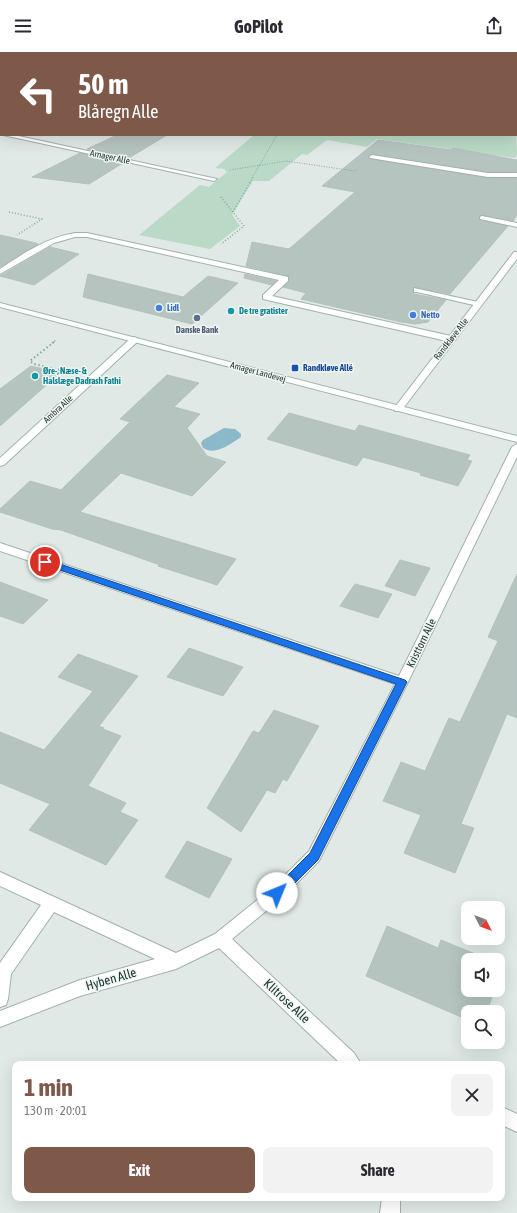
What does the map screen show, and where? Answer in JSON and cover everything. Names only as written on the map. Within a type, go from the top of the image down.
[{"type":"street","name":"Arnager Alle","points":[[11,136],[214,178]]},
{"type":"street","points":[[372,157],[488,175],[517,175]]},
{"type":"street","points":[[482,218],[517,225]]},
{"type":"street","points":[[0,272],[43,243],[75,234],[87,235],[285,279],[266,297],[451,339]]},
{"type":"street","name":"Randkløve Alle","points":[[398,409],[517,254]]},
{"type":"street","points":[[505,269],[517,272]]},
{"type":"street","points":[[417,290],[478,304]]},
{"type":"street","name":"Amager Landevej","points":[[0,305],[398,409],[517,438]]},
{"type":"street","name":"Ambra Alle","points":[[0,463],[134,340]]},
{"type":"street","name":"Kristtorn Alle","points":[[221,939],[277,893],[314,856],[402,682],[517,446]]},
{"type":"street","points":[[0,547],[402,682]]},
{"type":"street","points":[[0,879],[176,961]]},
{"type":"street","points":[[0,999],[3,972],[51,903]]},
{"type":"street","name":"Hyben Alle","points":[[0,1019],[80,988],[176,961],[221,939]]},
{"type":"street","name":"Klitrose Alle","points":[[221,939],[350,1061]]},
{"type":"street","points":[[505,1117],[517,1123]]},
{"type":"street","points":[[390,1213],[391,1201]]},
{"type":"path","points":[[233,212],[276,136]]},
{"type":"path","points":[[200,260],[244,226],[211,184],[214,178],[224,171],[286,161],[355,171],[372,157]]},
{"type":"path","points":[[8,212],[42,219],[12,239]]},
{"type":"path","points":[[48,347],[30,361],[34,364],[92,378]]},
{"type":"green space","points":[[253,136],[516,136],[517,155],[515,158],[377,139],[367,147],[327,140],[307,155],[302,154],[269,181],[253,181],[232,215],[240,226],[210,249],[139,235],[200,185],[209,187],[227,172],[224,169],[215,168]]},
{"type":"water","points":[[224,428],[235,429],[241,434],[241,437],[228,446],[218,450],[213,451],[203,448],[201,443],[203,440]]},
{"type":"building","points":[[115,136],[165,136],[129,158],[87,149]]},
{"type":"building","points":[[378,140],[451,150],[453,148],[517,160],[517,172],[488,172],[372,154],[368,157],[370,159],[488,178],[517,178],[517,215],[513,221],[482,215],[479,216],[480,220],[508,226],[450,294],[413,287],[414,294],[446,300],[428,322],[415,324],[401,322],[301,299],[306,293],[283,287],[290,281],[288,276],[246,266],[252,242],[289,249],[355,192],[322,186]]},
{"type":"building","points":[[80,153],[123,163],[89,184],[32,177]]},
{"type":"building","points":[[0,235],[36,243],[38,244],[0,267]]},
{"type":"building","points":[[50,247],[79,254],[34,285],[0,276]]},
{"type":"building","points":[[88,274],[183,297],[208,276],[238,283],[192,324],[83,297]]},
{"type":"building","points":[[245,274],[276,281],[272,285],[244,278]]},
{"type":"building","points":[[31,366],[60,373],[0,426],[0,389]]},
{"type":"building","points":[[167,375],[199,383],[174,407],[200,414],[187,428],[207,456],[226,462],[192,496],[121,473],[80,512],[236,559],[217,585],[158,566],[160,565],[61,530],[52,529],[0,512],[0,509],[30,481],[61,490],[130,422],[120,419]]},
{"type":"building","points":[[289,413],[355,431],[359,425],[470,455],[467,460],[472,461],[458,486],[420,475],[421,473],[363,457],[357,466],[267,439]]},
{"type":"building","points":[[400,560],[430,568],[415,596],[385,586]]},
{"type":"building","points":[[517,574],[517,718],[507,714],[461,824],[474,828],[455,873],[404,853],[421,815],[383,801],[401,762],[425,771],[449,718],[460,722],[498,641],[488,637]]},
{"type":"building","points":[[0,582],[48,600],[23,624],[0,616]]},
{"type":"building","points":[[355,584],[392,594],[378,618],[340,606]]},
{"type":"building","points":[[189,648],[243,667],[223,696],[167,677]]},
{"type":"building","points":[[78,654],[138,676],[99,726],[121,736],[88,786],[126,803],[120,812],[138,820],[106,865],[29,830],[50,804],[0,783],[0,732],[44,750],[93,691],[58,677]]},
{"type":"building","points":[[274,710],[319,726],[287,781],[283,779],[275,793],[267,790],[241,832],[207,808],[253,731],[259,733]]},
{"type":"building","points":[[187,841],[232,859],[209,898],[165,877]]},
{"type":"building","points":[[387,926],[438,948],[441,940],[473,953],[461,953],[461,997],[492,997],[489,1005],[461,1005],[461,1017],[366,976]]},
{"type":"place","name":"Lidl","points":[[159,308]]},
{"type":"place","name":"De tre gratister","points":[[231,311]]},
{"type":"place","name":"Netto","points":[[413,315]]},
{"type":"place","name":"Danske Bank","points":[[197,318]]},
{"type":"place","name":"Randkløve Allé","points":[[295,368]]},
{"type":"place","name":"Øre-, Næse- & Halslæge Dadrash Fathi","points":[[35,376]]},
{"type":"route","points":[[45,562],[402,682],[314,856],[277,893]]}]
